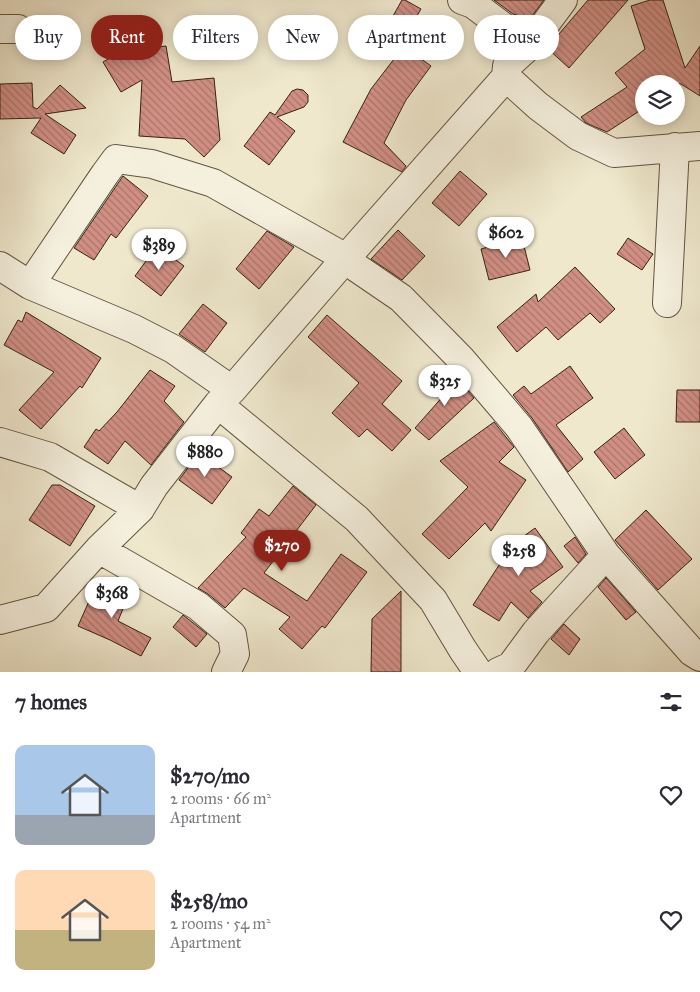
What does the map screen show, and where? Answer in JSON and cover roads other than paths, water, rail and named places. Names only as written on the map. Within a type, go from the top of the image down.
[{"type":"street","points":[[462,0],[474,4],[488,15]]},
{"type":"street","points":[[552,15],[563,0]]},
{"type":"street","points":[[0,620],[46,608],[99,549],[140,509],[154,486],[225,397],[506,77],[507,66],[514,60]]},
{"type":"street","points":[[506,77],[538,106],[578,136],[614,153],[688,147],[667,303]]},
{"type":"street","points":[[478,672],[433,600],[356,520],[172,349],[134,328],[11,279],[116,159],[152,164],[213,182],[346,258],[357,268],[401,298],[461,359],[519,427],[606,555],[692,652],[700,657]]},
{"type":"street","points":[[0,442],[50,457],[140,509]]},
{"type":"street","points":[[99,549],[198,606],[232,635],[235,654],[226,672]]},
{"type":"street","points":[[498,672],[511,666],[536,632],[606,555]]}]
